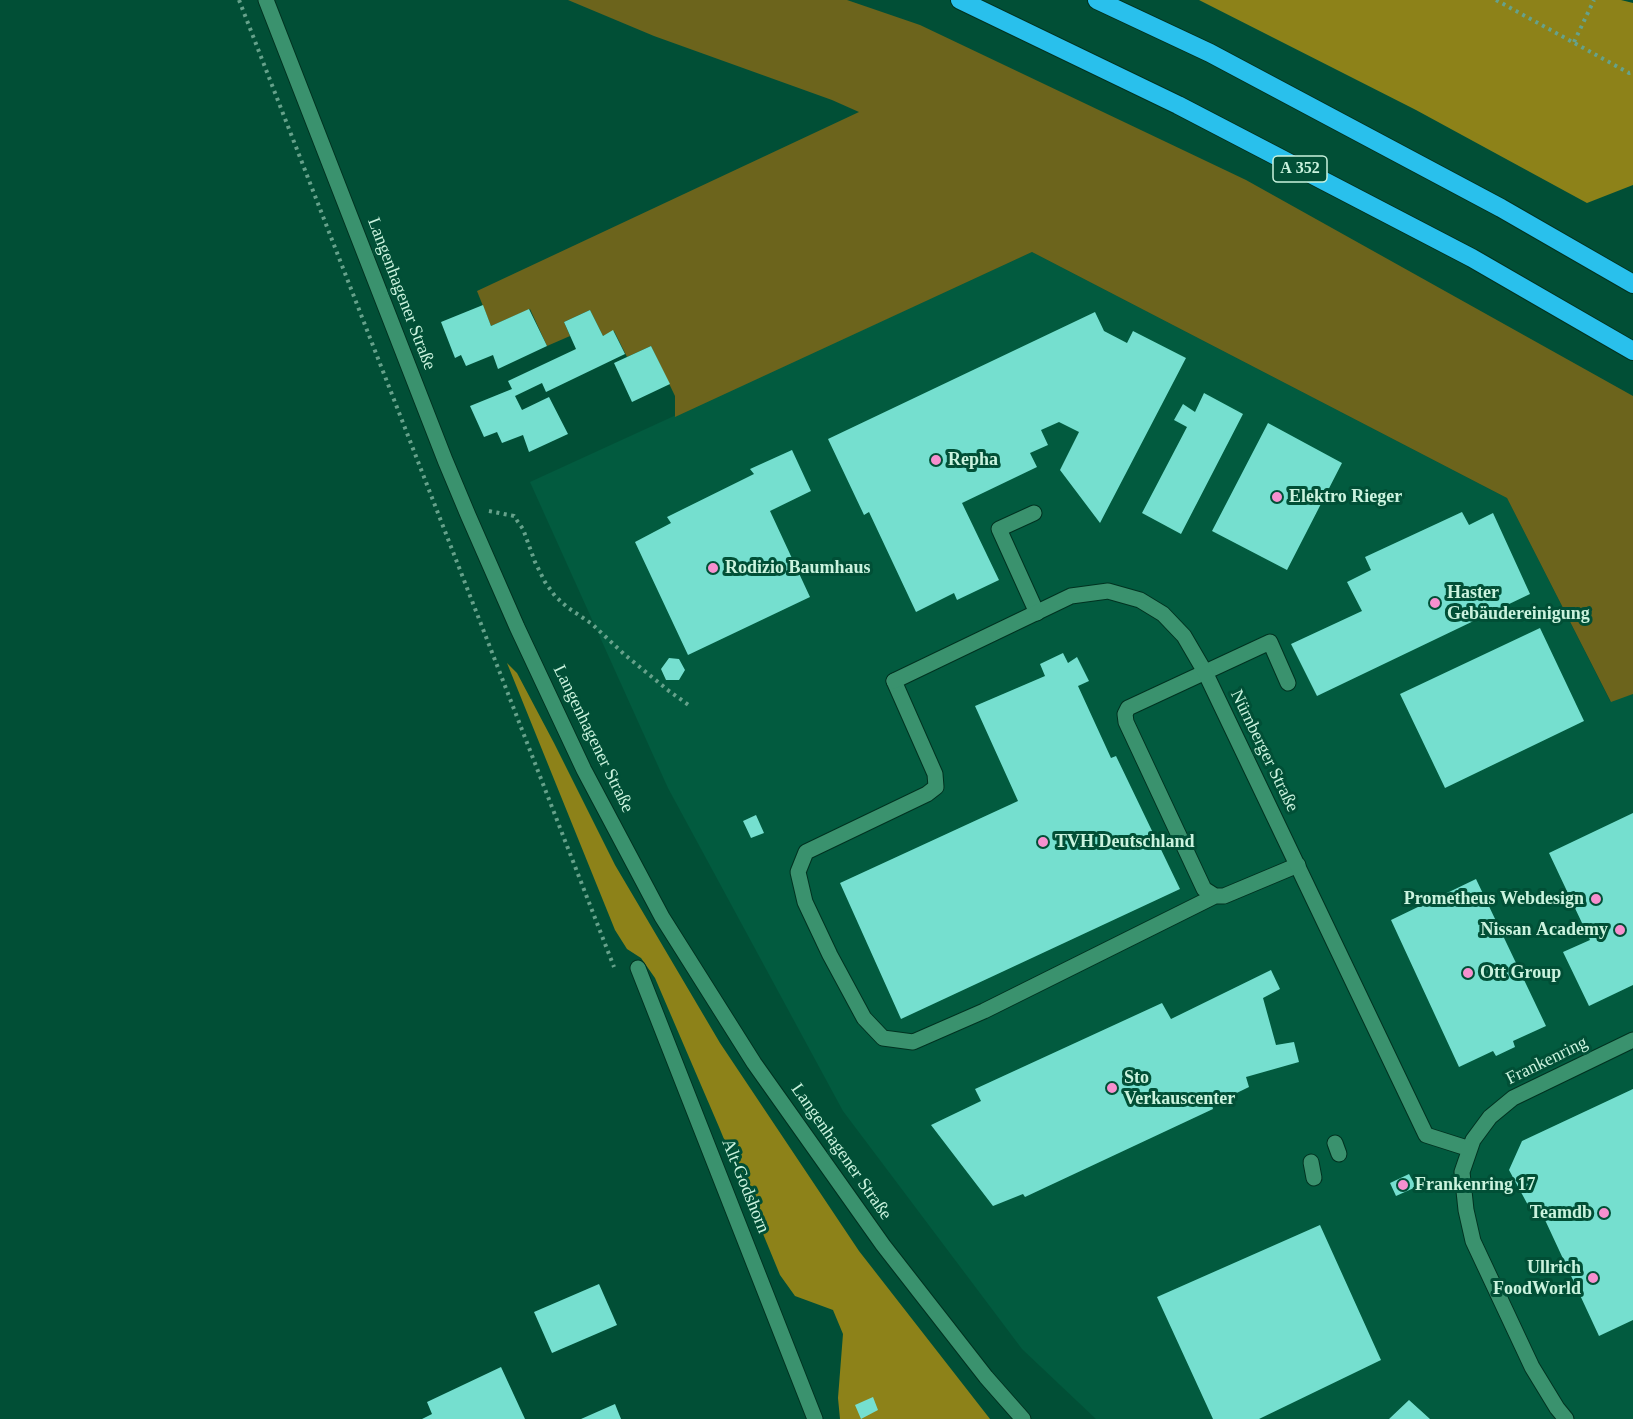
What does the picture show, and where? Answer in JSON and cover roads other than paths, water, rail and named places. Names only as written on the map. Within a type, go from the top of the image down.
[{"type":"highway","name":"A 352","points":[[960,0],[1178,105],[1472,258],[1633,351]]},
{"type":"highway","points":[[1097,0],[1230,64],[1501,208],[1633,284]]},
{"type":"street","name":"Langenhagener Straße","points":[[266,0],[468,515],[584,770],[662,917],[754,1063],[883,1245],[986,1377],[1023,1419]]},
{"type":"street","points":[[1034,513],[999,530],[1037,613]]},
{"type":"street","name":"Nürnberger Straße","points":[[1215,896],[984,1011],[914,1042],[883,1038],[864,1018],[805,902],[798,872],[806,852],[927,794],[936,787],[935,774],[894,681],[1071,596],[1108,591],[1140,600],[1163,614],[1184,636],[1205,672],[1426,1135],[1470,1149]]},
{"type":"street","points":[[1288,683],[1270,642],[1128,708],[1125,714],[1126,722],[1166,793],[1204,889],[1215,896],[1224,896],[1298,865]]},
{"type":"street","name":"Alt-Godshorn","points":[[638,968],[815,1419]]},
{"type":"street","name":"Frankenring","points":[[1566,1419],[1532,1367],[1473,1241],[1466,1210],[1462,1172],[1473,1140],[1490,1117],[1513,1098],[1633,1040]]},
{"type":"street","points":[[1311,1162],[1314,1178]]},
{"type":"place","name":"Repha","points":[[936,460]]},
{"type":"place","name":"Elektro Rieger","points":[[1277,497]]},
{"type":"place","name":"Rodizio Baumhaus","points":[[713,568]]},
{"type":"place","name":"Haster Gebäudereinigung","points":[[1435,603]]},
{"type":"place","name":"TVH Deutschland","points":[[1043,842]]},
{"type":"place","name":"Prometheus Webdesign","points":[[1596,899]]},
{"type":"place","name":"Nissan Academy","points":[[1620,930]]},
{"type":"place","name":"Ott Group","points":[[1468,973]]},
{"type":"place","name":"Sto Verkauscenter","points":[[1112,1088]]},
{"type":"place","name":"Frankenring 17","points":[[1403,1185]]},
{"type":"place","name":"Teamdb","points":[[1604,1213]]},
{"type":"place","name":"Ullrich FoodWorld","points":[[1593,1278]]}]
